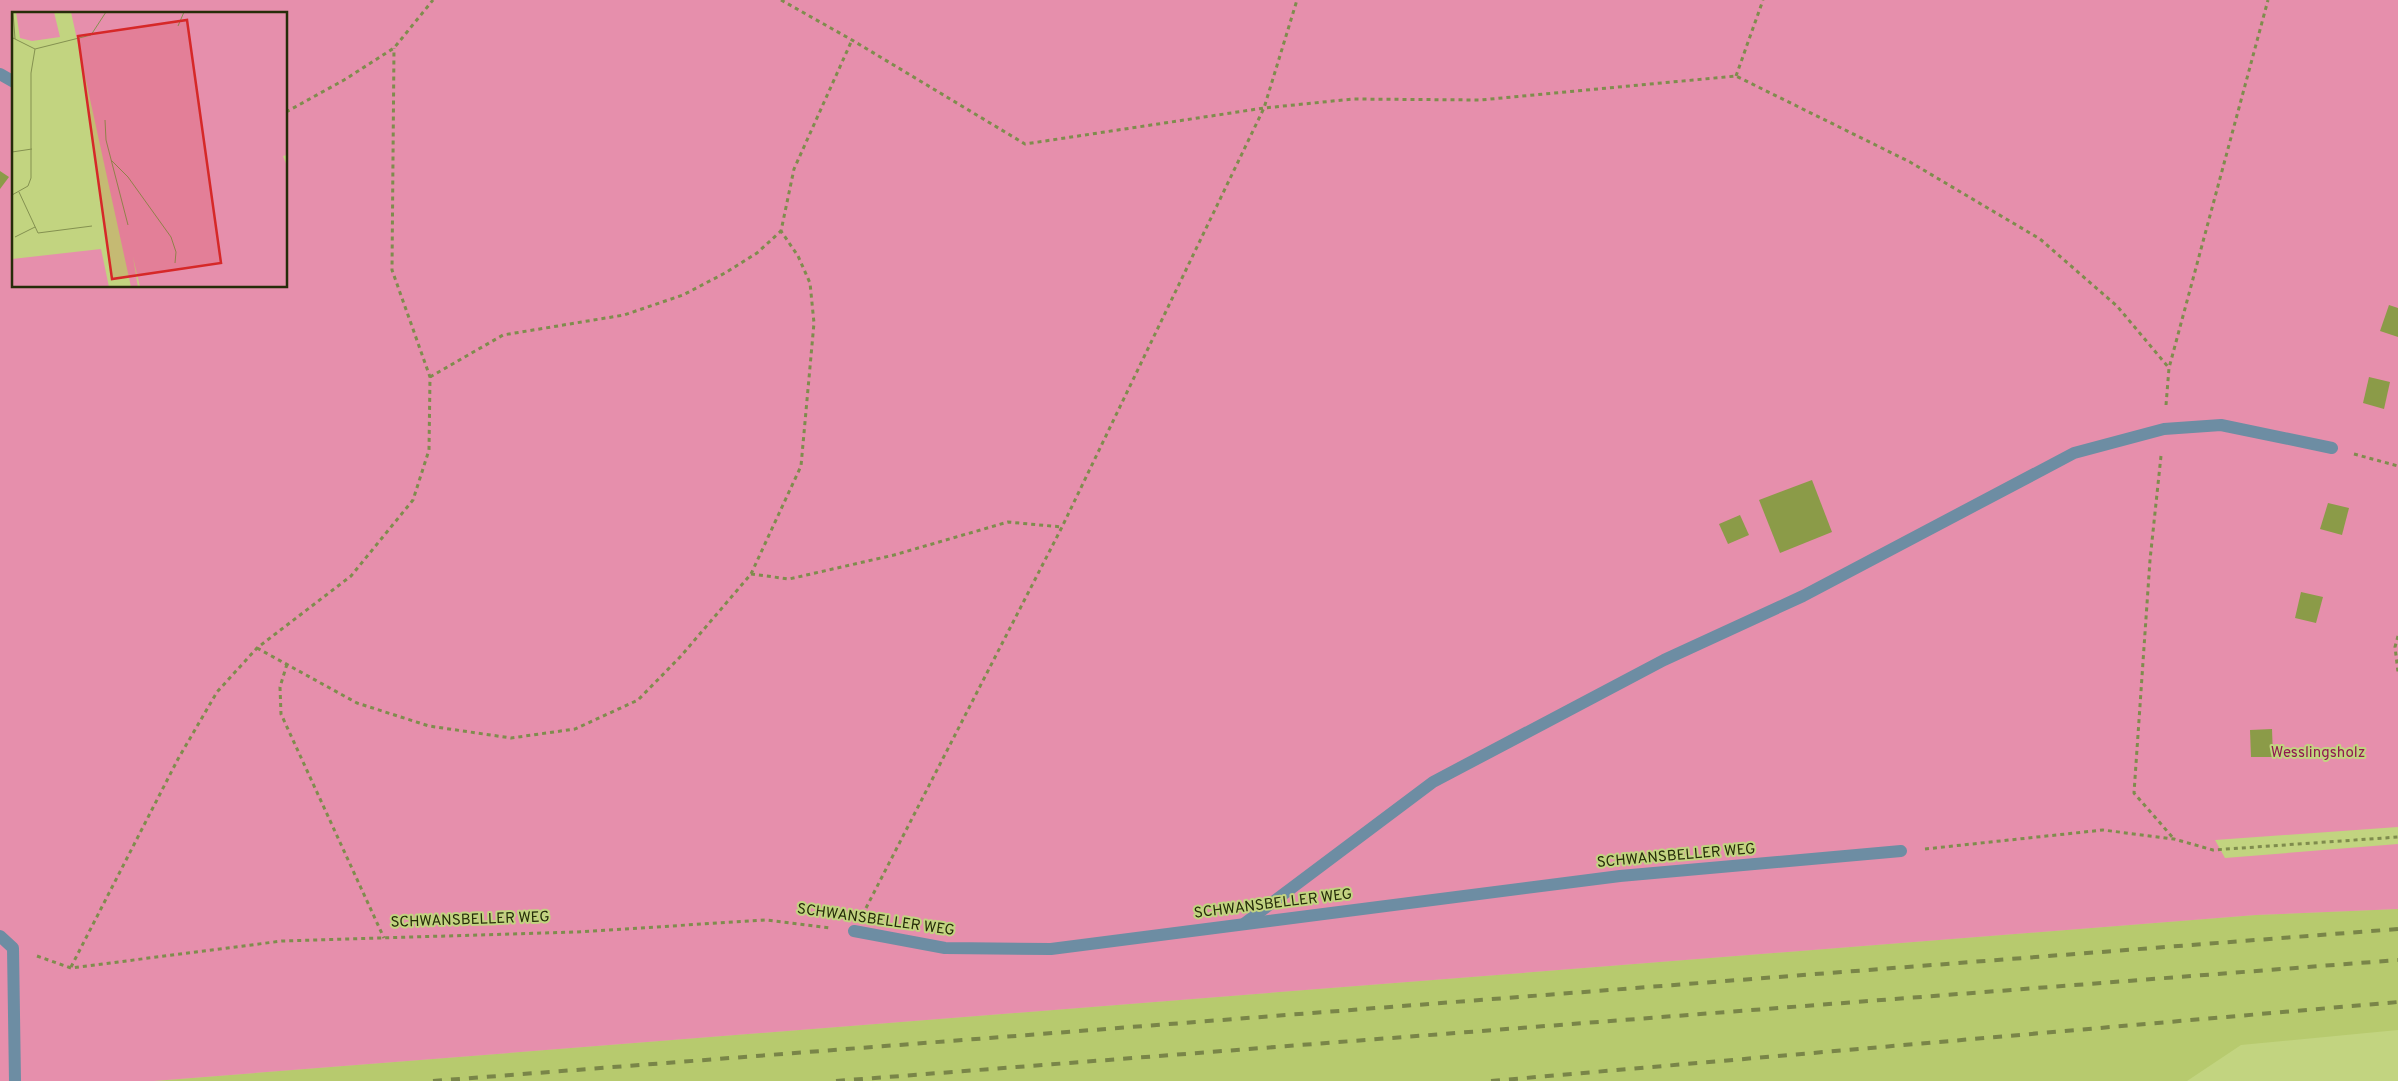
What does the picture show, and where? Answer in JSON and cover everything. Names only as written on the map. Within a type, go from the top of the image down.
[{"type":"street","points":[[0,74],[12,81]]},
{"type":"street","points":[[1245,923],[1433,782],[1664,660],[1803,596],[2074,453],[2164,430],[2221,425],[2332,448]]},
{"type":"street","name":"SCHWANSBELLER WEG","points":[[854,931],[946,948],[1052,949],[1620,876],[1901,851]]},
{"type":"street","points":[[0,936],[12,948],[15,1081]]},
{"type":"path","points":[[288,111],[344,80],[394,48],[433,0]]},
{"type":"path","points":[[781,0],[852,40],[1025,144],[1264,108],[1353,99],[1481,100],[1736,76],[1910,162],[2040,239],[2117,306],[2169,368]]},
{"type":"path","points":[[854,931],[1062,527],[1264,108],[1298,0]]},
{"type":"path","points":[[1736,76],[1764,0]]},
{"type":"path","points":[[430,377],[503,335],[624,314],[683,294],[725,274],[757,254],[782,231],[794,169],[852,40]]},
{"type":"path","points":[[71,968],[178,759],[217,692],[257,648],[351,576],[413,500],[429,450],[430,377],[392,270],[394,48]]},
{"type":"path","points":[[257,648],[357,703],[429,726],[511,738],[575,729],[638,700],[681,656],[751,574],[801,466],[811,380],[814,323],[810,284],[798,256],[782,231]]},
{"type":"path","points":[[2332,448],[2398,466]]},
{"type":"path","points":[[751,574],[789,579],[894,555],[1008,522],[1062,527]]},
{"type":"path","points":[[2398,636],[2395,647],[2398,672]]},
{"type":"path","points":[[287,664],[280,687],[281,714],[384,938]]},
{"type":"path","points":[[1901,851],[2103,830],[2174,839],[2213,850],[2398,836]]},
{"type":"path","name":"SCHWANSBELLER WEG","points":[[12,948],[71,968],[282,941],[576,932],[766,920],[854,931]]},
{"type":"shaded area","points":[[2398,909],[2398,1030],[2241,1045],[2187,1081],[154,1081],[2256,915]]},
{"type":"green space","name":"Wesslingsholz","points":[[0,0],[2398,0],[2398,827],[2215,840],[2225,858],[2398,844],[2398,909],[2256,915],[154,1081],[0,1081]]},
{"type":"building","points":[[0,171],[9,177],[0,189]]},
{"type":"building","points":[[2389,305],[2398,308],[2398,337],[2380,331]]},
{"type":"building","points":[[2369,377],[2390,382],[2384,409],[2363,403]]},
{"type":"building","points":[[1812,480],[1832,532],[1780,553],[1759,500]]},
{"type":"building","points":[[2328,503],[2349,508],[2342,535],[2320,529]]},
{"type":"building","points":[[1740,515],[1749,535],[1728,544],[1719,524]]},
{"type":"building","points":[[2301,592],[2323,597],[2316,623],[2295,618]]},
{"type":"building","points":[[2272,729],[2273,757],[2251,757],[2250,730]]},
{"type":"railway","points":[[433,1081],[2398,929]]},
{"type":"railway","points":[[836,1081],[2398,960]]},
{"type":"railway","points":[[1491,1081],[2398,1002]]}]
